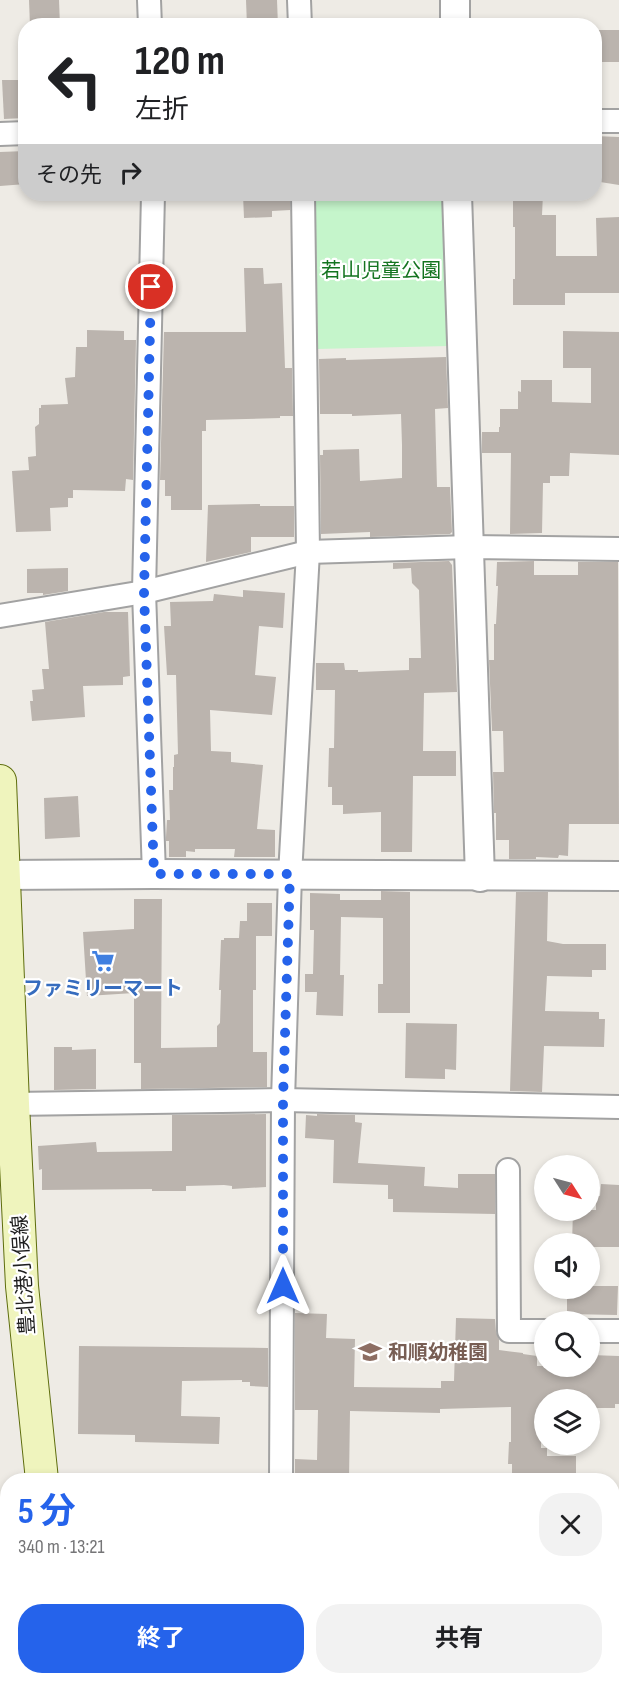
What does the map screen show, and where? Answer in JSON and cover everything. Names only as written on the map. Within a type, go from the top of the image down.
[{"type":"main road","name":"豊北港小俣線","points":[[0,782],[12,1104],[8,1167],[41,1473]]},
{"type":"street","points":[[149,0],[150,18]]},
{"type":"street","points":[[299,0],[300,18]]},
{"type":"street","points":[[455,0],[455,18]]},
{"type":"street","points":[[602,121],[619,121]]},
{"type":"street","points":[[0,134],[18,133]]},
{"type":"street","points":[[153,201],[144,592],[154,874]]},
{"type":"street","points":[[281,1473],[283,1100],[290,874],[309,552],[303,201]]},
{"type":"street","points":[[457,201],[480,877]]},
{"type":"street","points":[[0,616],[144,592],[309,552],[470,547],[619,549]]},
{"type":"street","points":[[2,875],[619,876]]},
{"type":"street","points":[[12,1104],[283,1100],[619,1107]]},
{"type":"street","points":[[508,1170],[509,1331],[534,1331]]},
{"type":"street","points":[[600,1331],[619,1331]]},
{"type":"green space","name":"若山児童公園","points":[[313,201],[445,201],[449,346],[316,349]]},
{"type":"building","points":[[29,0],[59,0],[60,18],[30,18]]},
{"type":"building","points":[[246,0],[277,0],[278,18],[247,18]]},
{"type":"building","points":[[602,30],[619,30],[619,62],[602,62]]},
{"type":"building","points":[[2,80],[18,80],[18,118],[4,119]]},
{"type":"building","points":[[602,136],[619,137],[619,185],[602,182]]},
{"type":"building","points":[[18,151],[18,185],[0,186],[0,152]]},
{"type":"building","points":[[243,201],[290,201],[290,210],[272,211],[272,217],[244,218]]},
{"type":"building","points":[[513,201],[543,201],[542,215],[556,215],[556,256],[597,256],[596,218],[619,217],[619,293],[565,293],[565,305],[513,305],[515,227],[513,227]]},
{"type":"building","points":[[244,268],[263,268],[264,284],[282,283],[285,368],[292,368],[293,416],[206,420],[206,431],[202,431],[202,510],[171,510],[171,496],[165,496],[165,480],[160,480],[164,332],[246,332]]},
{"type":"building","points":[[87,330],[124,331],[124,340],[136,340],[133,480],[126,479],[125,491],[73,490],[73,498],[68,498],[68,507],[50,508],[51,531],[16,532],[12,471],[29,470],[28,457],[36,456],[35,427],[39,424],[41,405],[68,404],[65,378],[75,377],[76,347],[87,347]]},
{"type":"building","points":[[563,331],[619,332],[619,455],[570,453],[569,476],[550,476],[550,483],[543,483],[542,533],[510,534],[511,453],[482,453],[482,432],[499,432],[500,409],[518,409],[518,391],[521,392],[521,380],[552,380],[552,402],[591,403],[591,368],[563,368]]},
{"type":"building","points":[[446,357],[448,408],[435,409],[437,487],[450,487],[452,532],[450,534],[370,537],[370,532],[321,534],[320,455],[323,455],[323,450],[359,449],[360,481],[402,478],[402,445],[401,414],[352,416],[352,414],[320,414],[319,359]]},
{"type":"building","points":[[260,504],[260,506],[294,506],[294,537],[251,537],[251,552],[206,562],[208,505]]},
{"type":"building","points":[[449,561],[452,565],[457,692],[424,693],[423,751],[456,751],[456,776],[413,776],[412,852],[381,852],[381,812],[343,814],[343,805],[332,805],[332,787],[328,787],[329,748],[334,748],[335,690],[316,690],[316,663],[344,663],[345,670],[358,670],[358,672],[409,670],[409,658],[421,658],[419,590],[412,583],[411,568],[393,569],[393,563]]},
{"type":"building","points":[[534,561],[534,575],[578,575],[578,562],[618,562],[619,824],[569,824],[568,856],[509,859],[509,840],[496,840],[496,813],[494,813],[493,772],[504,772],[503,731],[492,731],[489,660],[494,660],[497,562]]},
{"type":"building","points":[[68,568],[68,591],[43,595],[43,593],[27,593],[27,569]]},
{"type":"building","points":[[243,590],[285,593],[283,628],[259,626],[255,675],[276,677],[272,715],[210,710],[211,751],[231,752],[231,762],[263,765],[257,829],[275,830],[275,857],[234,857],[235,849],[195,849],[195,852],[186,851],[186,857],[169,857],[169,841],[166,841],[166,837],[167,820],[170,820],[169,790],[173,790],[174,755],[178,754],[176,675],[167,675],[164,626],[171,626],[170,602],[213,601],[214,594],[243,597]]},
{"type":"building","points":[[104,612],[128,612],[130,676],[123,677],[123,685],[83,686],[85,717],[32,721],[30,701],[33,701],[32,690],[44,689],[42,669],[49,669],[45,622]]},
{"type":"building","points":[[78,796],[80,837],[45,839],[44,798]]},
{"type":"building","points":[[381,891],[410,892],[410,1013],[378,1013],[378,984],[383,984],[383,918],[341,917],[340,975],[344,975],[343,1016],[316,1015],[317,992],[305,992],[305,974],[313,974],[314,930],[310,930],[310,893],[340,894],[340,900],[381,900]]},
{"type":"building","points":[[516,892],[548,892],[547,941],[563,944],[606,944],[606,970],[592,970],[592,977],[547,976],[545,1011],[599,1012],[599,1019],[605,1019],[604,1047],[544,1046],[542,1092],[510,1091]]},
{"type":"building","points":[[134,899],[162,899],[161,1048],[217,1047],[217,1026],[220,1023],[221,940],[239,938],[240,921],[247,921],[247,903],[272,903],[272,936],[256,936],[256,990],[253,990],[253,1052],[267,1052],[267,1087],[141,1089],[141,1063],[134,1063],[134,993],[87,996],[83,932],[134,929]]},
{"type":"building","points":[[406,1023],[457,1024],[456,1070],[445,1069],[445,1079],[405,1078]]},
{"type":"building","points":[[54,1047],[72,1047],[72,1050],[96,1049],[96,1089],[54,1090]]},
{"type":"building","points":[[266,1114],[266,1187],[232,1189],[232,1186],[224,1185],[186,1186],[186,1191],[42,1190],[42,1169],[39,1170],[38,1146],[96,1142],[97,1152],[172,1151],[172,1115]]},
{"type":"building","points":[[317,1114],[355,1115],[355,1122],[362,1123],[358,1163],[425,1167],[424,1186],[458,1188],[458,1174],[495,1174],[495,1214],[393,1212],[393,1199],[388,1199],[388,1185],[333,1183],[334,1140],[305,1138],[306,1115],[317,1116]]},
{"type":"building","points":[[601,1184],[619,1185],[619,1247],[600,1247],[600,1233],[572,1233],[573,1221],[600,1221]]},
{"type":"building","points":[[600,1286],[618,1286],[617,1315],[600,1315],[600,1311],[567,1311],[567,1299],[600,1299]]},
{"type":"building","points":[[295,1313],[327,1314],[326,1338],[355,1339],[354,1387],[441,1388],[441,1381],[454,1381],[456,1318],[495,1319],[499,1350],[534,1356],[534,1377],[600,1377],[600,1355],[619,1356],[619,1404],[615,1404],[615,1408],[600,1408],[600,1389],[534,1389],[534,1455],[576,1456],[576,1473],[512,1473],[512,1464],[508,1464],[509,1442],[511,1442],[511,1407],[440,1409],[440,1413],[350,1411],[349,1473],[295,1473],[295,1459],[317,1460],[318,1410],[295,1410]]},
{"type":"building","points":[[79,1346],[268,1348],[268,1387],[250,1386],[250,1382],[242,1382],[242,1380],[182,1381],[181,1416],[220,1417],[219,1444],[135,1442],[135,1435],[78,1434]]},
{"type":"place","name":"ファミリーマート","points":[[103,961]]},
{"type":"place","name":"和順幼稚園","points":[[370,1352]]},
{"type":"route","points":[[151,287],[144,592],[154,874],[290,874],[283,1100],[283,1286]]}]
